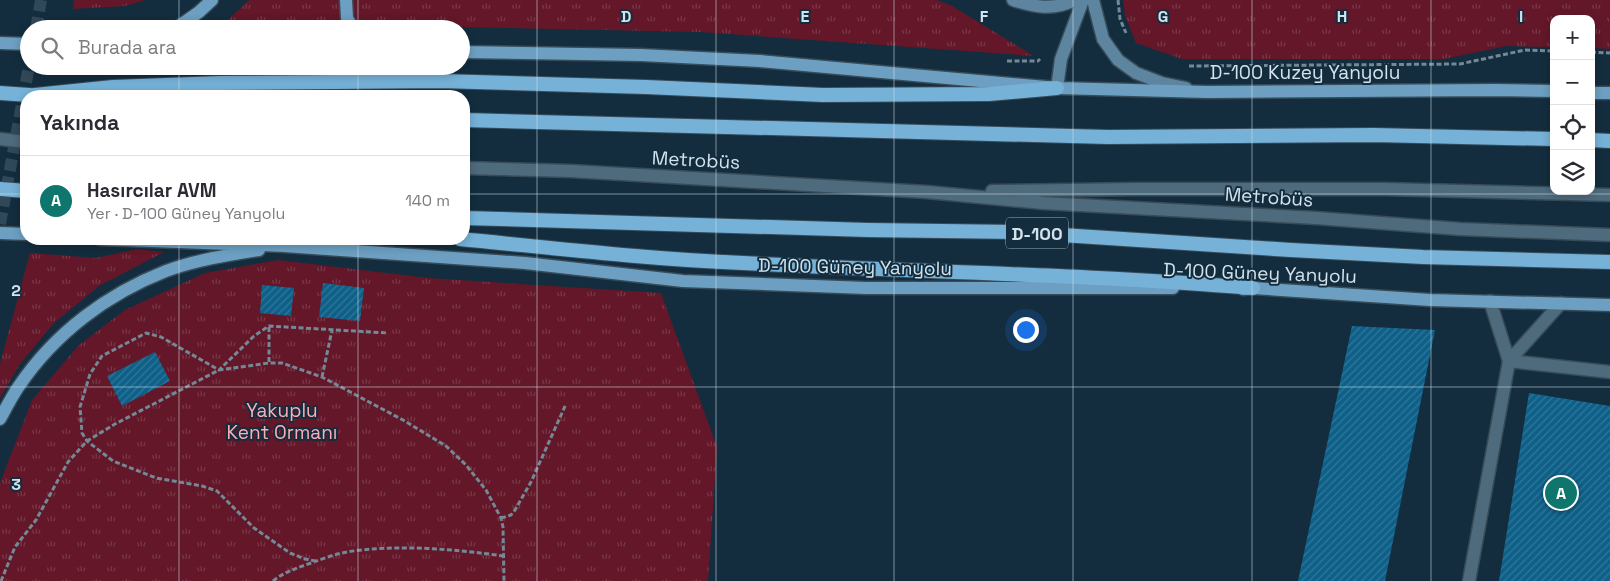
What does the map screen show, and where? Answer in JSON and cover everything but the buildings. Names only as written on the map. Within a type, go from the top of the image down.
[{"type":"highway","points":[[90,90],[114,87],[220,83],[440,81],[646,87],[823,95],[989,94],[1057,88]]},
{"type":"highway","points":[[0,93],[20,94]]},
{"type":"highway","points":[[470,120],[1108,136],[1374,135],[1550,140]]},
{"type":"highway","points":[[1595,140],[1610,141]]},
{"type":"highway","points":[[0,189],[20,191]]},
{"type":"highway","name":"D-100","points":[[470,218],[868,230],[1016,232],[1423,257],[1610,262]]},
{"type":"highway","points":[[470,240],[742,263],[1020,276],[1109,277],[1253,288]]},
{"type":"main road","points":[[188,20],[212,0]]},
{"type":"main road","points":[[346,0],[348,20]]},
{"type":"main road","points":[[1013,0],[1026,5],[1049,8],[1074,0]]},
{"type":"main road","points":[[1057,88],[1061,59],[1083,0]]},
{"type":"main road","points":[[1092,0],[1103,39],[1118,60],[1136,73],[1162,83],[1208,92]]},
{"type":"main road","points":[[0,43],[20,44]]},
{"type":"main road","name":"D-100 Kuzey Yanyolu","points":[[470,52],[641,55],[760,61],[1057,88],[1208,92],[1550,91]]},
{"type":"main road","points":[[1595,92],[1610,93]]},
{"type":"main road","points":[[0,232],[20,234]]},
{"type":"main road","name":"D-100 Güney Yanyolu","points":[[258,245],[525,263],[712,282],[866,288],[1177,288],[1219,290],[1253,288],[1430,300],[1610,305]]},
{"type":"main road","points":[[0,419],[19,386],[51,346],[83,316],[124,290],[167,271],[219,257],[284,246]]},
{"type":"lane","points":[[0,140],[20,142]]},
{"type":"lane","name":"Metrobüs","points":[[470,168],[571,171],[927,192],[1043,203],[1460,229],[1610,235]]},
{"type":"lane","name":"Metrobüs","points":[[927,192],[1136,189],[1385,189],[1610,194]]},
{"type":"lane","points":[[1470,581],[1509,361],[1490,301]]},
{"type":"lane","points":[[1509,361],[1561,303]]},
{"type":"lane","points":[[1509,361],[1610,372]]},
{"type":"path","points":[[1118,0],[1120,19],[1127,36]]},
{"type":"path","points":[[1182,65],[1460,64],[1526,50],[1550,51]]},
{"type":"path","points":[[1595,52],[1610,53]]},
{"type":"path","points":[[269,326],[269,363]]},
{"type":"path","points":[[1,581],[15,547],[36,520],[68,462],[87,441],[115,424],[219,370],[254,336],[269,326],[388,333]]},
{"type":"path","points":[[322,377],[332,330]]},
{"type":"path","points":[[316,561],[290,553],[254,528],[217,491],[202,486],[156,478],[113,461],[87,441],[82,433],[80,407],[90,374],[102,356],[146,333],[161,338],[219,370],[282,363],[322,377],[403,420],[446,446],[466,465],[486,490],[501,518],[503,527],[504,581]]},
{"type":"path","points":[[501,518],[511,515],[531,482],[566,404]]},
{"type":"path","points":[[273,581],[282,574],[346,552],[374,549],[452,549],[503,556]]},
{"type":"green space","points":[[74,0],[145,0],[125,6],[73,9]]},
{"type":"green space","points":[[249,0],[937,0],[952,6],[1034,56],[701,32],[470,27],[470,20],[228,20]]},
{"type":"green space","points":[[1123,0],[1610,0],[1610,49],[1595,48],[1595,15],[1550,15],[1550,47],[1506,46],[1444,59],[1182,59],[1136,43],[1125,16]]},
{"type":"green space","points":[[137,249],[164,252],[99,286],[54,323],[20,364],[0,398],[0,364],[30,253],[96,258]]},
{"type":"green space","name":"Yakuplu Kent Ormanı","points":[[278,260],[428,278],[661,293],[717,447],[708,581],[0,581],[0,483],[32,400],[79,345],[125,310],[205,273]]},
{"type":"tunnel","points":[[38,20],[41,0]]},
{"type":"tunnel","points":[[25,90],[27,75]]},
{"type":"tunnel","points":[[0,224],[20,115]]},
{"type":"place","name":"Hasırcılar AVM","points":[[1561,493]]}]
